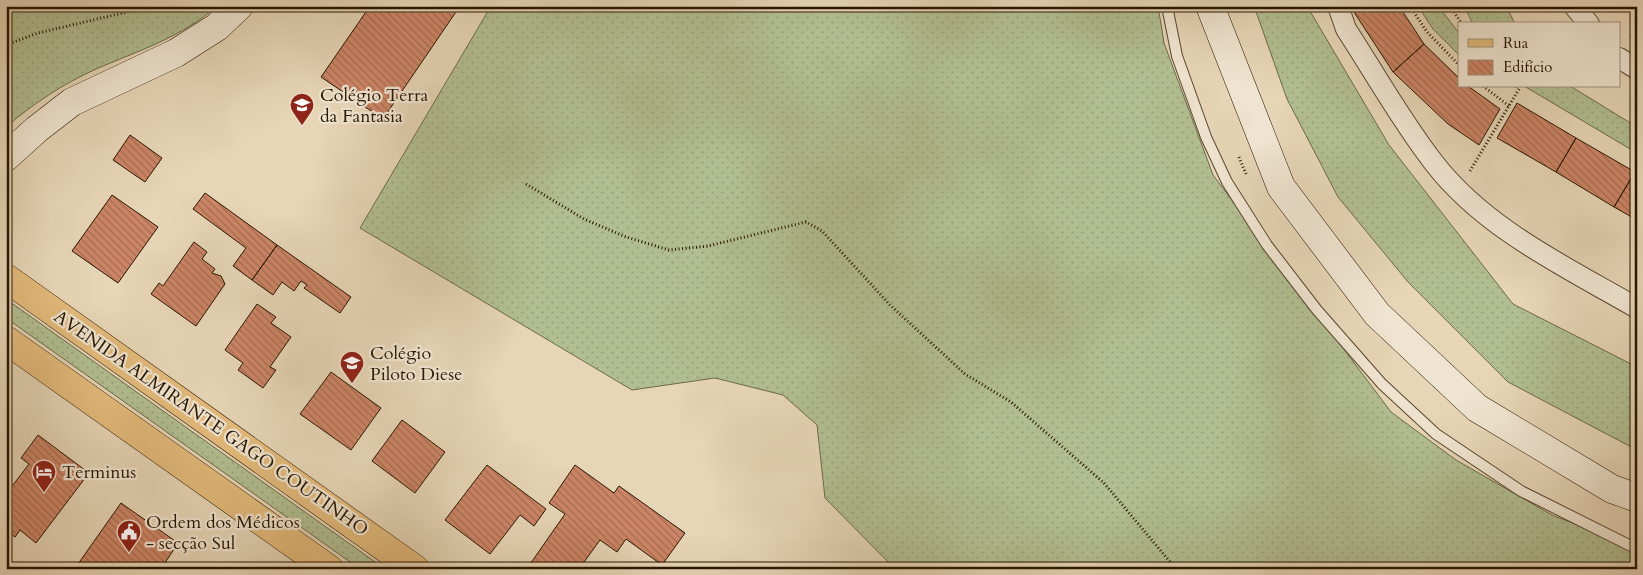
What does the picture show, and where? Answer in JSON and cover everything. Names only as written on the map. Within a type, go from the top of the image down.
[{"type":"main road","name":"AVENIDA ALMIRANTE GAGO COUTINHO","points":[[6,278],[416,569]]},
{"type":"main road","points":[[6,340],[329,569]]},
{"type":"street","points":[[6,177],[13,151],[36,129],[72,102],[176,53],[217,27],[239,6]]},
{"type":"street","points":[[1210,6],[1281,186],[1377,314],[1478,408],[1612,489],[1637,498]]},
{"type":"street","points":[[1338,6],[1346,29],[1434,163],[1458,189],[1510,234],[1637,308]]},
{"type":"street","points":[[1574,6],[1587,22]]},
{"type":"street","points":[[1620,59],[1637,69]]},
{"type":"lane","points":[[1167,6],[1178,56],[1206,137],[1227,182],[1267,245],[1317,310],[1382,384],[1436,434],[1521,491],[1637,549]]},
{"type":"path","points":[[7,46],[38,33],[131,11],[137,6]]},
{"type":"path","points":[[1410,6],[1427,32],[1458,64]]},
{"type":"path","points":[[1450,6],[1461,22]]},
{"type":"path","points":[[1486,88],[1509,106]]},
{"type":"path","points":[[1458,189],[1518,88]]},
{"type":"path","points":[[526,184],[584,219],[626,237],[669,250],[708,246],[806,222],[822,231],[890,305],[931,344],[965,374],[1010,402],[1104,483],[1176,569]]},
{"type":"green space","points":[[6,6],[217,6],[174,35],[96,69],[60,88],[38,102],[6,127]]},
{"type":"green space","points":[[491,6],[1158,6],[1164,43],[1213,175],[1391,412],[1456,460],[1552,515],[1637,548],[1637,569],[895,569],[825,498],[817,425],[783,395],[715,378],[632,390],[360,228]]},
{"type":"green space","points":[[1254,6],[1307,6],[1389,145],[1513,304],[1637,367],[1637,450],[1508,382],[1408,282],[1338,197],[1287,99]]},
{"type":"green space","points":[[1418,6],[1438,6],[1458,32],[1458,54],[1433,29]]},
{"type":"green space","points":[[1464,6],[1506,6],[1514,22],[1472,22]]},
{"type":"green space","points":[[1527,88],[1573,88],[1637,127],[1637,153]]},
{"type":"green space","points":[[6,299],[385,569],[360,569],[6,318]]},
{"type":"building","points":[[370,6],[460,6],[383,119],[321,77]]},
{"type":"building","points":[[1358,6],[1399,6],[1424,44],[1393,72],[1352,9]]},
{"type":"building","points":[[1424,44],[1458,77],[1458,88],[1471,88],[1500,109],[1479,145],[1448,124],[1393,72]]},
{"type":"building","points":[[1517,103],[1576,138],[1556,172],[1497,138]]},
{"type":"building","points":[[130,135],[162,158],[145,182],[113,160]]},
{"type":"building","points":[[1576,138],[1635,172],[1614,207],[1556,172]]},
{"type":"building","points":[[1635,172],[1637,174],[1637,220],[1614,207]]},
{"type":"building","points":[[205,193],[277,245],[252,280],[233,266],[246,248],[193,209]]},
{"type":"building","points":[[112,195],[158,227],[118,283],[72,251]]},
{"type":"building","points":[[194,242],[207,252],[202,259],[215,269],[212,273],[221,276],[225,284],[196,326],[151,294],[159,283],[163,286]]},
{"type":"building","points":[[277,245],[351,297],[340,313],[304,288],[307,285],[301,281],[294,291],[282,282],[273,295],[252,280]]},
{"type":"building","points":[[257,304],[276,317],[271,323],[291,337],[270,367],[276,370],[263,388],[238,370],[243,363],[225,350]]},
{"type":"building","points":[[331,372],[381,408],[351,450],[300,414]]},
{"type":"building","points":[[402,420],[445,452],[415,493],[372,461]]},
{"type":"building","points":[[38,435],[89,473],[36,543],[20,530],[15,537],[6,530],[6,494],[29,464],[21,458]]},
{"type":"building","points":[[487,465],[546,509],[534,526],[520,515],[490,554],[445,520]]},
{"type":"building","points":[[575,465],[614,493],[619,486],[685,533],[662,565],[626,539],[617,552],[600,540],[579,569],[528,567],[565,514],[549,503]]},
{"type":"building","points":[[121,503],[178,543],[161,569],[85,569],[78,564]]},
{"type":"place","name":"Colégio Terra da Fantasia","points":[[302,126]]},
{"type":"place","name":"Colégio Piloto Diese","points":[[352,384]]},
{"type":"place","name":"Terminus","points":[[44,493]]},
{"type":"place","name":"Ordem dos Médicos - secção Sul","points":[[129,553]]}]
